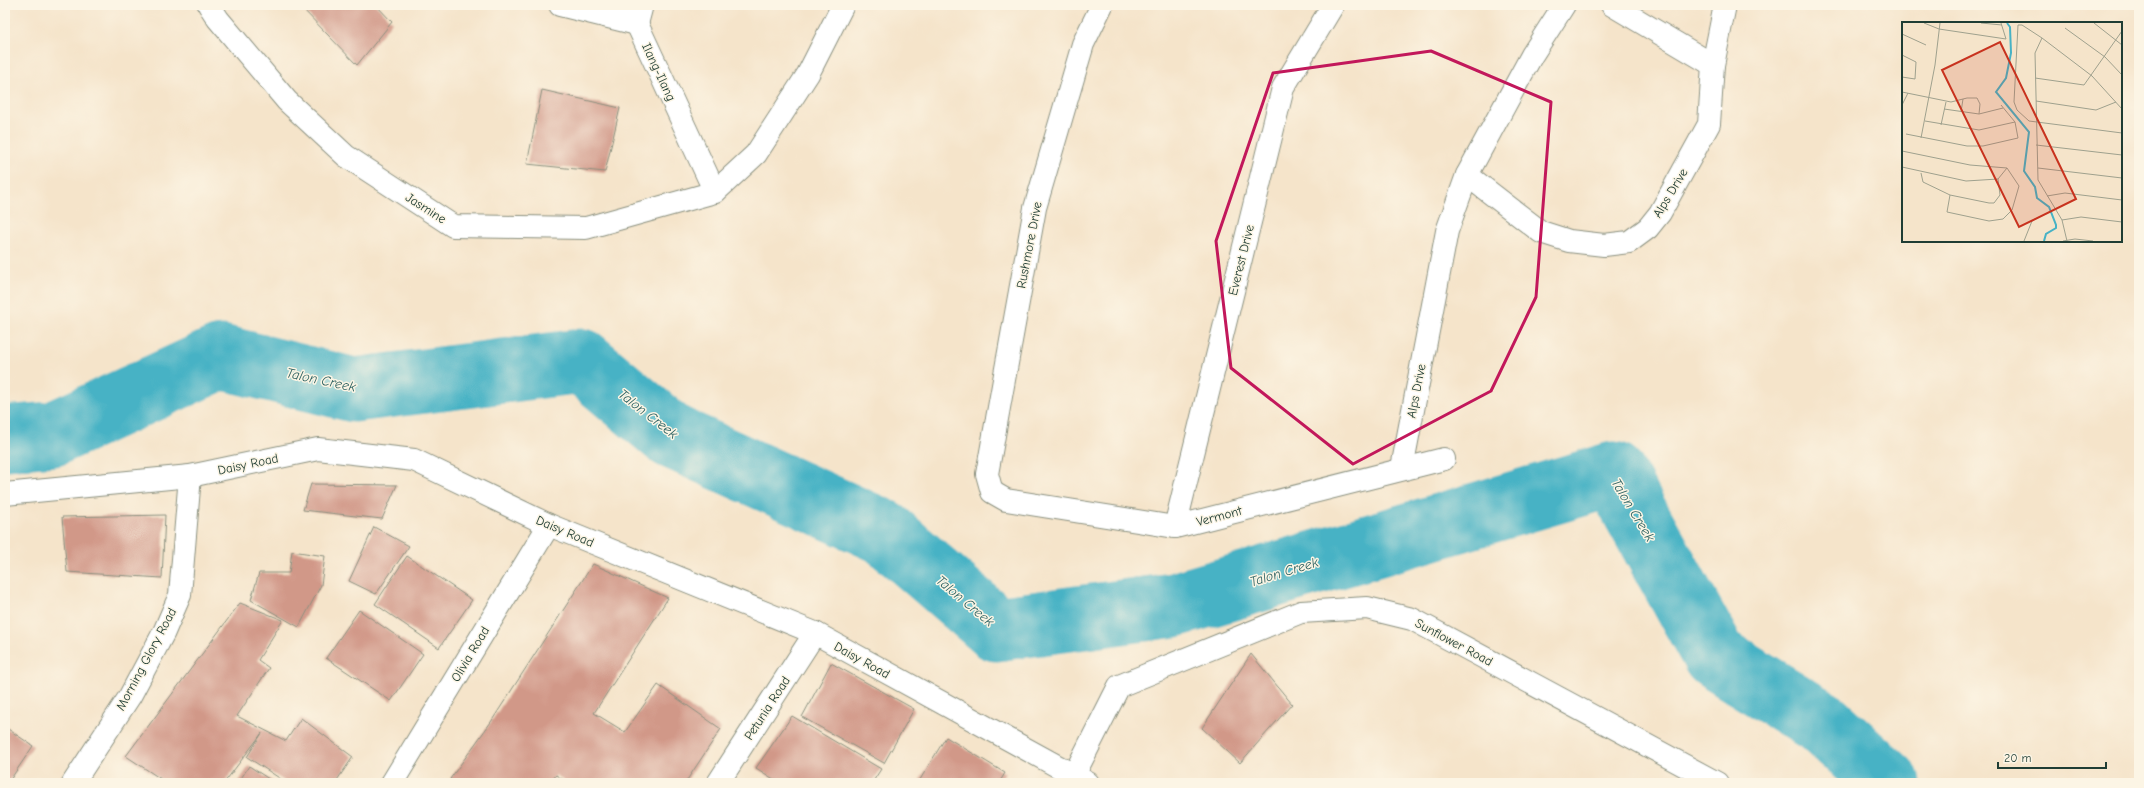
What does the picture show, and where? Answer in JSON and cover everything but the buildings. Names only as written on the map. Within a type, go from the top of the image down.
[{"type":"street","name":"Jasmine","points":[[209,5],[218,19],[287,101],[346,156],[453,226],[586,228],[715,192]]},
{"type":"street","name":"Ilang-Ilang","points":[[560,5],[639,15],[715,192]]},
{"type":"street","points":[[715,192],[756,154],[808,74],[843,5]]},
{"type":"street","name":"Rushmore Drive","points":[[992,492],[987,474],[1034,208],[1083,44],[1102,5]]},
{"type":"street","name":"Everest Drive","points":[[1175,527],[1283,88],[1333,5]]},
{"type":"street","name":"Alps Drive","points":[[1402,468],[1447,231],[1467,175],[1532,55],[1564,5]]},
{"type":"street","points":[[1612,5],[1713,65]]},
{"type":"street","name":"Alps Drive","points":[[1467,175],[1541,232],[1569,241],[1604,245],[1629,242],[1648,228],[1660,213],[1710,124],[1713,65],[1725,5]]},
{"type":"street","name":"Daisy Road","points":[[5,494],[190,476],[318,449],[414,460],[549,525],[815,633],[1077,781]]},
{"type":"street","name":"Vermont","points":[[992,492],[1006,500],[1175,527],[1402,468],[1444,459]]},
{"type":"street","name":"Morning Glory Road","points":[[73,783],[130,696],[164,632],[180,595],[190,476]]},
{"type":"street","name":"Olivia Road","points":[[392,783],[549,525]]},
{"type":"street","name":"Sunflower Road","points":[[1077,781],[1119,686],[1301,612],[1367,608],[1412,619],[1717,783]]},
{"type":"street","name":"Petunia Road","points":[[718,783],[815,633]]},
{"type":"highlighted area","points":[[1431,51],[1551,102],[1536,297],[1491,391],[1353,464],[1231,368],[1216,241],[1273,73]]},
{"type":"waterway","name":"Talon Creek","points":[[5,438],[53,434],[221,357],[354,390],[582,361],[671,436],[884,532],[996,629],[1174,605],[1614,474],[1715,657],[1824,724],[1888,783]]}]
